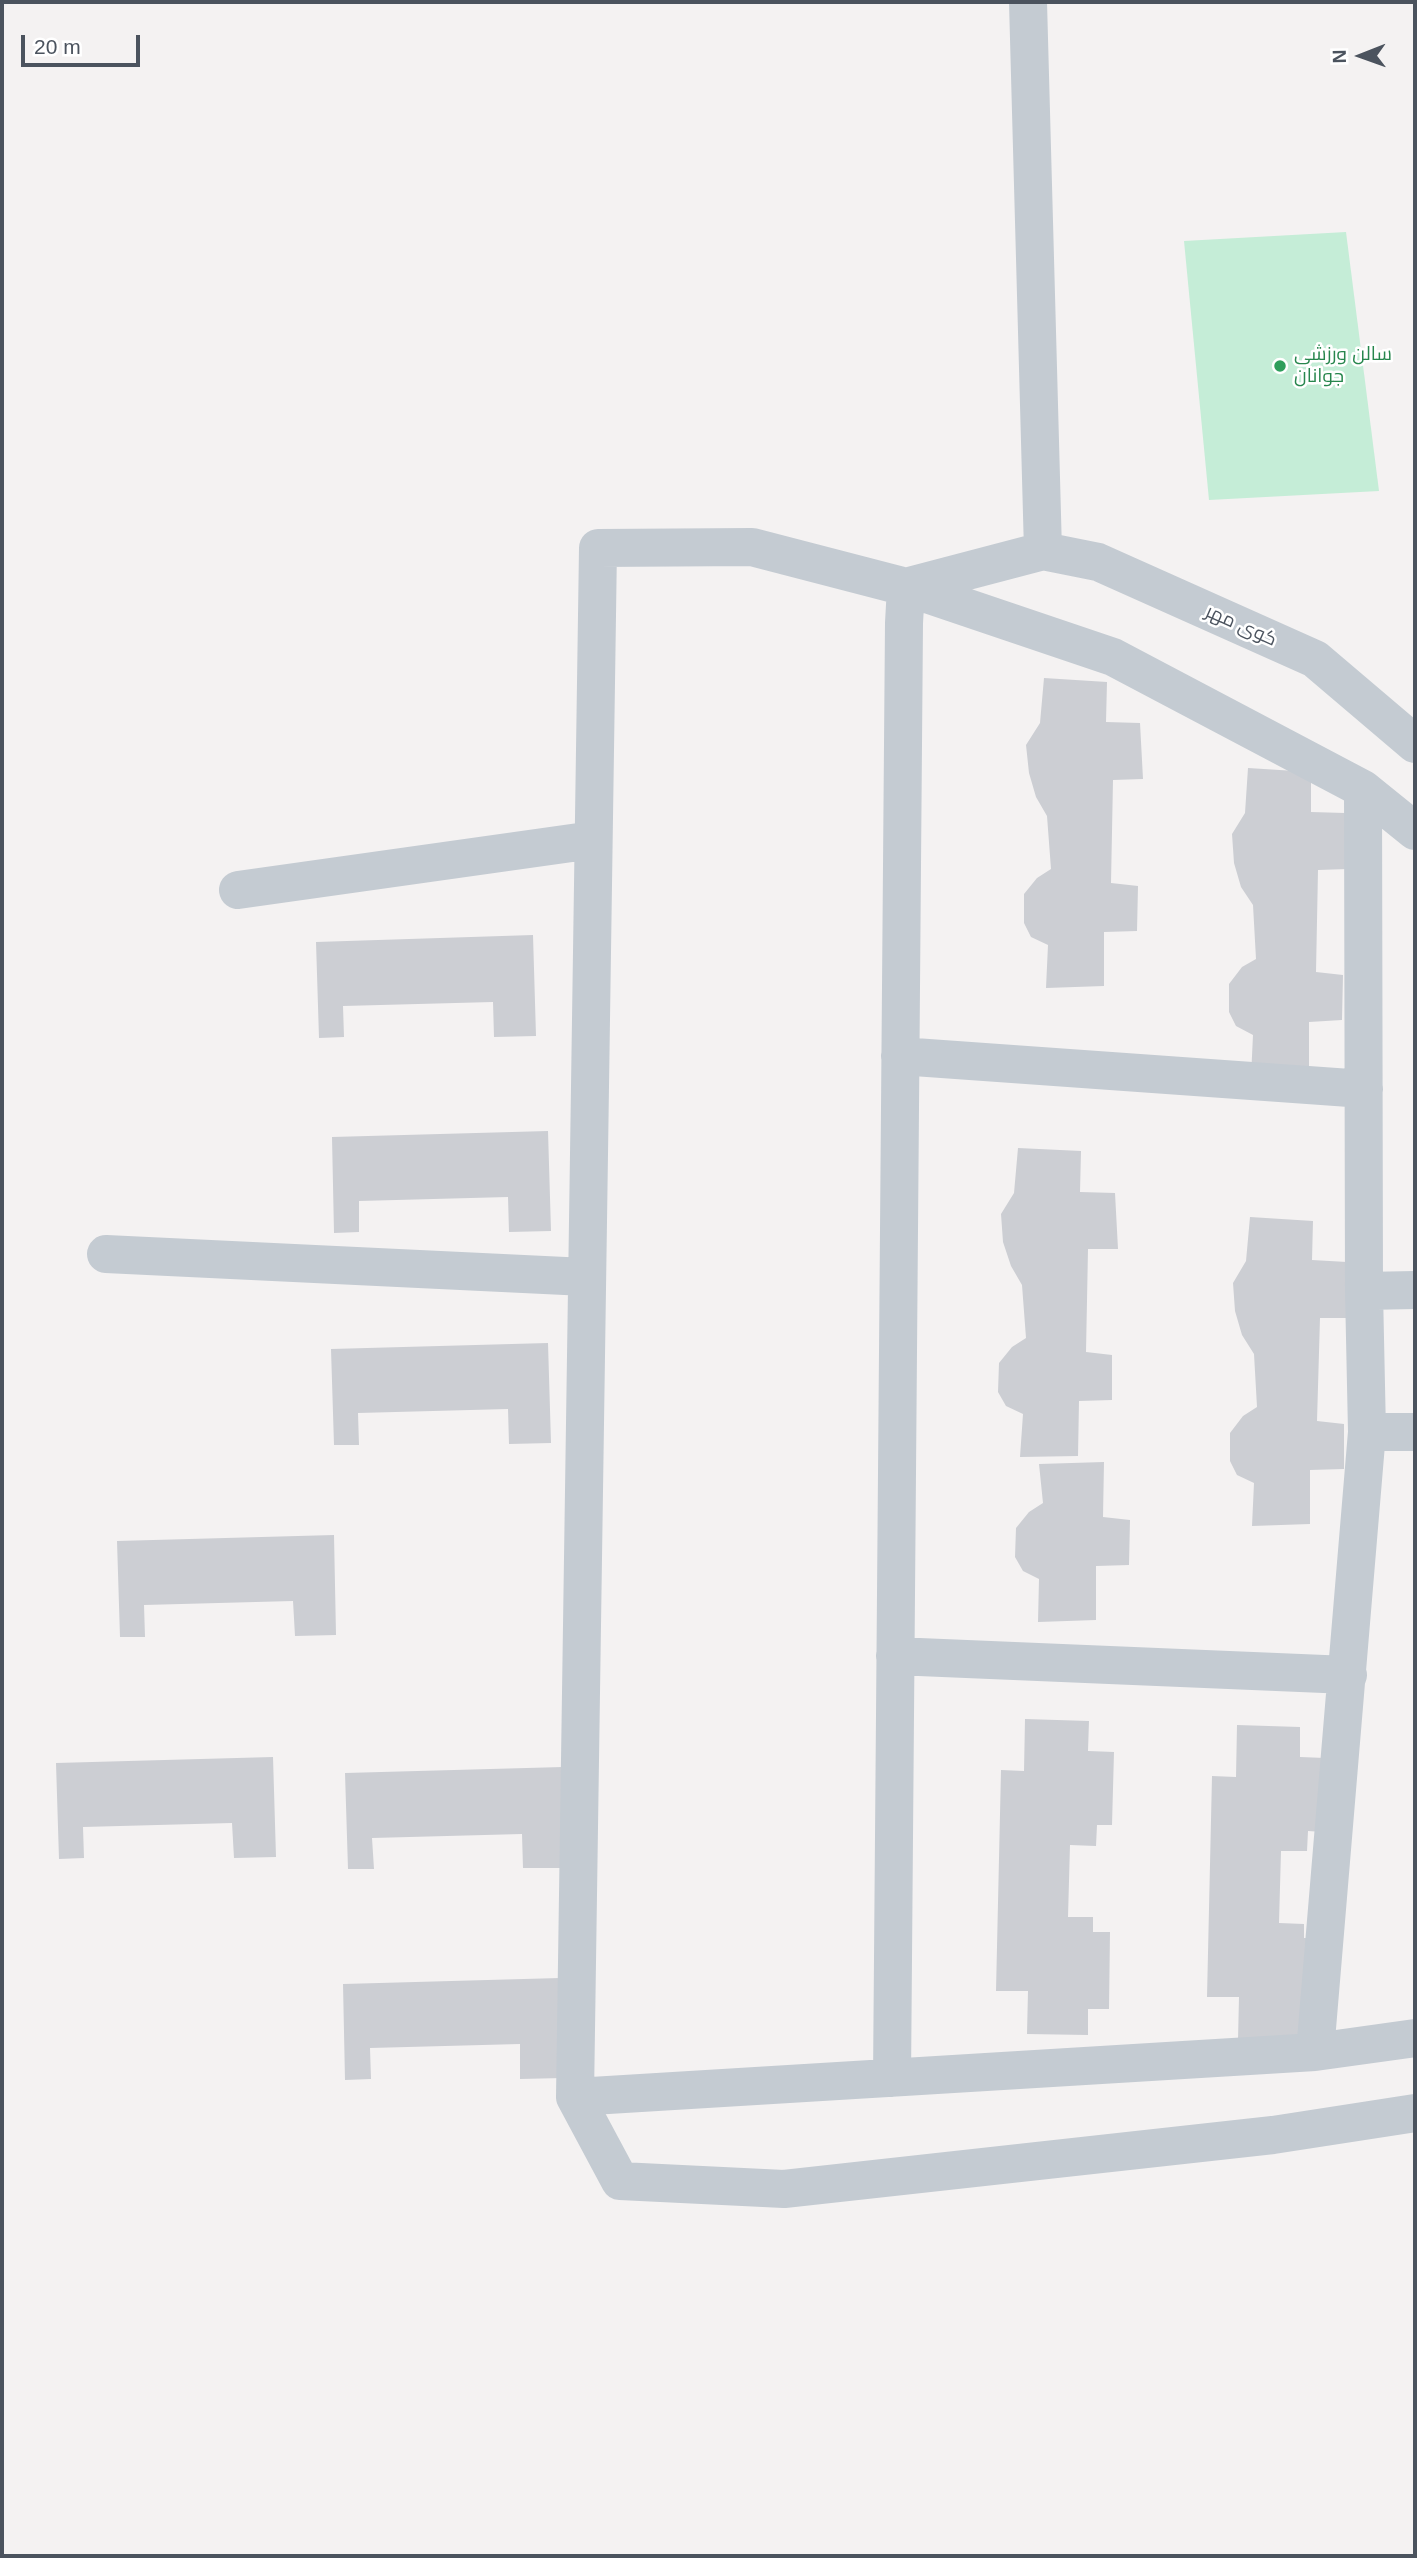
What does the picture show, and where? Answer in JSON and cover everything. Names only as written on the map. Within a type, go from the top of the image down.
[{"type":"street","points":[[906,587],[1043,551],[1028,2]]},
{"type":"street","points":[[1415,831],[1363,789],[1113,657],[906,587],[752,547],[597,548],[575,2097],[620,2181],[784,2189],[1273,2135],[1415,2113]]},
{"type":"street","name":"کوی مهر","points":[[1043,551],[1098,562],[1315,659],[1415,744]]},
{"type":"street","points":[[892,2078],[903,637],[906,587]]},
{"type":"street","points":[[1315,2052],[1367,1432],[1364,1291],[1363,789]]},
{"type":"street","points":[[238,890],[593,840]]},
{"type":"street","points":[[901,1056],[1364,1089]]},
{"type":"street","points":[[106,1254],[586,1277]]},
{"type":"street","points":[[1364,1291],[1415,1290]]},
{"type":"street","points":[[1367,1432],[1415,1432]]},
{"type":"street","points":[[895,1656],[1348,1675]]},
{"type":"street","points":[[575,2097],[1315,2052],[1415,2038]]},
{"type":"green space","name":"سالن ورزشی جوانان","points":[[1346,232],[1379,491],[1209,500],[1184,241]]},
{"type":"building","points":[[1044,678],[1107,682],[1106,722],[1140,723],[1143,779],[1113,780],[1111,883],[1138,886],[1137,931],[1104,932],[1104,986],[1046,988],[1048,945],[1031,937],[1024,923],[1024,894],[1037,878],[1051,869],[1047,816],[1036,797],[1029,773],[1026,745],[1040,723]]},
{"type":"building","points":[[1248,768],[1311,772],[1311,812],[1345,813],[1348,869],[1318,870],[1316,972],[1343,975],[1342,1020],[1309,1022],[1309,1076],[1251,1077],[1253,1035],[1236,1026],[1229,1012],[1229,984],[1242,967],[1256,959],[1253,905],[1241,887],[1234,863],[1232,834],[1245,813]]},
{"type":"building","points":[[533,935],[536,1036],[494,1037],[493,1002],[343,1006],[344,1037],[319,1038],[316,942]]},
{"type":"building","points":[[548,1131],[551,1231],[509,1232],[508,1197],[359,1201],[359,1232],[334,1233],[332,1137]]},
{"type":"building","points":[[1018,1148],[1081,1151],[1080,1192],[1115,1193],[1118,1249],[1088,1249],[1086,1352],[1112,1355],[1112,1400],[1079,1401],[1078,1456],[1020,1457],[1023,1414],[1006,1406],[998,1392],[999,1363],[1012,1347],[1026,1338],[1022,1285],[1011,1266],[1003,1242],[1001,1214],[1014,1193]]},
{"type":"building","points":[[1250,1217],[1313,1221],[1312,1260],[1347,1262],[1349,1318],[1320,1318],[1317,1421],[1344,1424],[1344,1469],[1310,1470],[1310,1524],[1252,1526],[1254,1483],[1237,1475],[1230,1461],[1230,1433],[1243,1416],[1257,1407],[1254,1354],[1242,1335],[1235,1311],[1233,1283],[1246,1261]]},
{"type":"building","points":[[548,1343],[551,1443],[509,1444],[508,1409],[358,1413],[359,1445],[334,1445],[331,1349]]},
{"type":"building","points":[[1104,1462],[1103,1517],[1130,1520],[1129,1565],[1096,1566],[1096,1620],[1038,1622],[1039,1579],[1023,1571],[1015,1557],[1016,1528],[1029,1512],[1043,1503],[1039,1464]]},
{"type":"building","points":[[334,1535],[336,1635],[295,1636],[293,1601],[144,1605],[145,1637],[120,1637],[117,1541]]},
{"type":"building","points":[[1025,1719],[1089,1721],[1088,1751],[1114,1752],[1112,1825],[1097,1825],[1096,1846],[1070,1845],[1068,1917],[1093,1917],[1093,1932],[1110,1932],[1109,2009],[1088,2009],[1088,2035],[1027,2034],[1028,1991],[996,1991],[1001,1770],[1024,1771]]},
{"type":"building","points":[[1237,1725],[1300,1727],[1300,1757],[1325,1758],[1323,1832],[1308,1831],[1307,1851],[1281,1851],[1279,1923],[1304,1924],[1304,1938],[1322,1938],[1299,2042],[1238,2040],[1239,1997],[1207,1997],[1212,1776],[1236,1777]]},
{"type":"building","points":[[273,1757],[276,1857],[234,1858],[232,1823],[83,1827],[84,1858],[59,1859],[56,1763]]},
{"type":"building","points":[[563,1767],[565,1868],[523,1868],[522,1834],[372,1838],[374,1869],[348,1869],[345,1773]]},
{"type":"building","points":[[560,1978],[563,2078],[520,2079],[520,2044],[370,2048],[371,2079],[345,2080],[343,1984]]},
{"type":"place","name":"سالن ورزشی جوانان","points":[[1280,366]]}]
